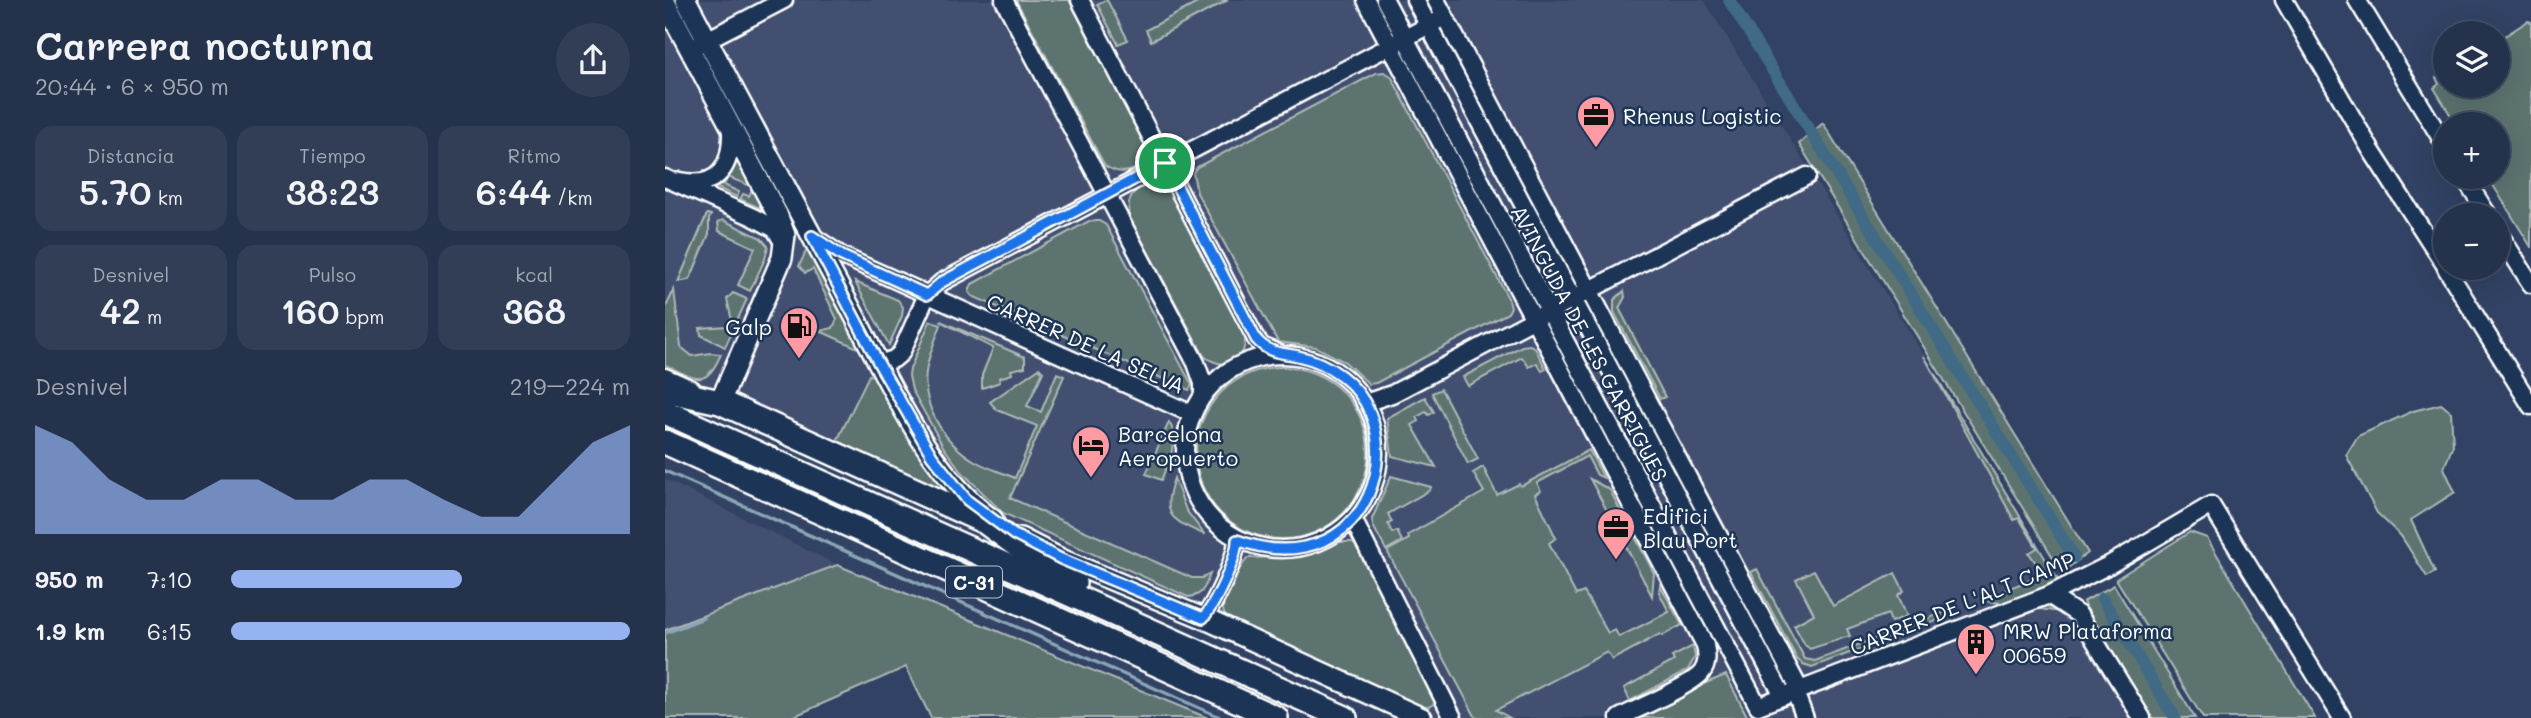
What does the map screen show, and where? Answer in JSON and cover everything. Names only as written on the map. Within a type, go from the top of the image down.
[{"type":"highway","points":[[665,390],[720,402],[985,522],[1052,569],[1161,636]]},
{"type":"highway","name":"C-31","points":[[665,412],[1345,718]]},
{"type":"highway","name":"C-31","points":[[665,442],[1276,718]]},
{"type":"highway","points":[[967,500],[985,522]]},
{"type":"main road","points":[[686,0],[698,44],[731,127],[777,214],[785,241],[765,302],[720,402]]},
{"type":"main road","points":[[665,2],[698,44],[812,236],[879,364],[932,456],[967,500],[1014,535],[1041,548],[1422,718]]},
{"type":"street","points":[[698,44],[784,0]]},
{"type":"street","points":[[1004,0],[1196,363],[1203,383],[1203,394]]},
{"type":"street","points":[[1080,0],[1256,339],[1262,346],[1280,354]]},
{"type":"street","name":"AVINGUDA DE LES GARRIGUES","points":[[1366,0],[1699,631],[1707,656],[1702,673],[1619,718]]},
{"type":"street","name":"AVINGUDA DE LES GARRIGUES","points":[[1385,0],[1758,706]]},
{"type":"street","name":"AVINGUDA DE LES GARRIGUES","points":[[1415,0],[1573,299],[1793,693]]},
{"type":"street","name":"AVINGUDA DE LES GARRIGUES","points":[[1436,0],[1590,290],[1793,693]]},
{"type":"street","points":[[2284,0],[2371,150],[2433,247]]},
{"type":"street","points":[[2357,0],[2433,125]]},
{"type":"street","points":[[897,395],[896,377],[901,353],[927,295],[942,282],[1445,17]]},
{"type":"street","points":[[668,179],[697,183],[720,173],[731,156],[731,127]]},
{"type":"street","points":[[1365,403],[1392,394],[1807,176]]},
{"type":"street","points":[[668,179],[762,221],[775,229],[785,241]]},
{"type":"street","name":"CARRER DE LA SELVA","points":[[812,236],[842,256],[1192,414]]},
{"type":"street","points":[[2510,251],[2531,284]]},
{"type":"street","points":[[2454,280],[2531,406]]},
{"type":"street","points":[[879,364],[894,359],[901,353]]},
{"type":"street","points":[[1280,354],[1296,355],[1320,362],[1344,377],[1365,403],[1377,430],[1379,461],[1372,490],[1353,519],[1322,541],[1305,547],[1274,550],[1237,540],[1213,522],[1199,504],[1188,478],[1184,455],[1185,437],[1192,414],[1203,394],[1216,380],[1232,368],[1252,359],[1280,354]]},
{"type":"street","points":[[665,377],[720,402]]},
{"type":"street","name":"CARRER DE L'ALT CAMP","points":[[1758,706],[2049,595],[2109,565],[2211,505],[2342,718]]},
{"type":"street","points":[[1353,519],[1453,718]]},
{"type":"street","points":[[1203,618],[1211,607],[1235,552],[1237,540]]},
{"type":"street","points":[[2076,582],[2079,615]]},
{"type":"street","points":[[2049,595],[2079,615],[2141,718]]},
{"type":"street","points":[[1793,693],[1805,718]]},
{"type":"shaded area","points":[[686,0],[1704,0],[1924,356],[2142,718],[1422,718],[665,377],[665,10],[782,236],[806,226]]},
{"type":"shaded area","points":[[665,479],[837,565],[665,630]]},
{"type":"green space","points":[[1016,0],[1069,0],[1145,145],[1142,161],[1133,170],[1113,170],[1105,166]]},
{"type":"green space","points":[[1107,0],[1128,40],[1118,44],[1097,4]]},
{"type":"green space","points":[[1203,0],[1228,0],[1151,41],[1146,30]]},
{"type":"green space","points":[[2528,21],[2531,22],[2531,247],[2510,213],[2510,203],[2504,203],[2495,189],[2510,189],[2510,112],[2449,112],[2440,98],[2510,98],[2510,33]]},
{"type":"green space","points":[[1384,72],[1391,76],[1511,307],[1508,313],[1376,383],[1369,384],[1345,362],[1316,347],[1278,342],[1197,193],[1193,173],[1197,167],[1376,73]]},
{"type":"green space","points":[[1823,123],[2088,553],[2062,572],[1799,144]]},
{"type":"green space","points":[[737,159],[739,160],[764,207],[762,209],[740,199],[743,194],[749,196],[753,187],[728,177],[724,185],[739,192],[737,197],[713,186],[726,176]]},
{"type":"green space","points":[[1147,184],[1167,187],[1173,195],[1245,335],[1242,352],[1233,362],[1220,363],[1204,356],[1130,218],[1129,207],[1133,194]]},
{"type":"green space","points":[[707,214],[711,215],[709,234],[691,277],[678,282]]},
{"type":"green space","points":[[723,220],[761,238],[768,246],[750,291],[738,285],[755,248],[719,231],[718,222]]},
{"type":"green space","points":[[1089,221],[1099,221],[1106,225],[1192,385],[1189,390],[972,296],[969,292],[972,284]]},
{"type":"green space","points":[[810,243],[862,350],[820,331],[833,328],[837,319],[813,269],[805,273],[799,266]]},
{"type":"green space","points":[[855,282],[898,300],[903,307],[902,316],[889,345]]},
{"type":"green space","points":[[674,290],[681,347],[692,356],[721,354],[710,373],[704,377],[692,377],[665,365],[665,309]]},
{"type":"green space","points":[[1624,291],[1625,297],[1619,308],[1665,397],[1660,399],[1614,312],[1614,300]]},
{"type":"green space","points":[[733,293],[747,299],[725,347],[701,335],[700,328],[728,326],[732,321],[727,299]]},
{"type":"green space","points":[[930,321],[941,325],[927,366],[927,394],[936,421],[953,444],[984,466],[1015,478],[1037,426],[997,410],[990,402],[1039,368],[1043,372],[1027,406],[1041,412],[1057,373],[1064,376],[1010,498],[1192,578],[1202,578],[1210,574],[1200,593],[1188,597],[1003,513],[962,472],[944,448],[912,390],[909,376]]},
{"type":"green space","points":[[940,321],[1025,357],[1025,367],[1011,370],[1012,374],[999,378],[1000,382],[982,388],[982,375],[993,348]]},
{"type":"green space","points":[[1530,345],[1535,348],[1546,369],[1542,371],[1537,363],[1529,367],[1522,357],[1468,386],[1463,377],[1522,346]]},
{"type":"green space","points":[[1924,356],[2079,615],[1988,601],[1987,597],[2035,578],[2038,566],[2029,553],[2037,548],[2019,518],[2014,520]]},
{"type":"green space","points":[[1282,367],[1315,374],[1343,392],[1361,420],[1368,453],[1361,486],[1343,514],[1315,532],[1282,539],[1249,532],[1221,514],[1203,486],[1196,453],[1203,420],[1221,392],[1249,374]]},
{"type":"green space","points":[[869,375],[882,377],[944,491],[837,441]]},
{"type":"green space","points":[[1441,389],[1478,459],[1468,464],[1432,393]]},
{"type":"green space","points":[[1425,397],[1434,412],[1429,415],[1426,412],[1417,417],[1419,421],[1412,425],[1436,467],[1392,456],[1387,418]]},
{"type":"green space","points":[[2441,404],[2451,412],[2453,445],[2444,468],[2455,492],[2411,520],[2435,572],[2427,577],[2401,536],[2377,513],[2346,455],[2358,436],[2413,411]]},
{"type":"green space","points":[[1169,422],[1173,443],[1161,480],[1146,474]]},
{"type":"green space","points":[[1589,450],[1604,478],[1597,475],[1587,456],[1537,483],[1541,491],[1535,494],[1556,538],[1549,543],[1576,595],[1584,592],[1608,633],[1615,630],[1619,637],[1669,612],[1659,592],[1660,585],[1682,625],[1612,660],[1607,652],[1496,710],[1510,718],[1476,718],[1387,551],[1409,539],[1408,535],[1484,492],[1473,473],[1483,467],[1497,495],[1519,484],[1521,486]]},
{"type":"green space","points":[[1391,476],[1431,487],[1388,514],[1392,522],[1388,524],[1392,533],[1397,531],[1402,541],[1386,550],[1372,519]]},
{"type":"green space","points":[[1174,478],[1186,510],[1205,535],[1184,525],[1172,515],[1169,501]]},
{"type":"green space","points":[[1590,479],[1610,490],[1629,528],[1619,533]]},
{"type":"green space","points":[[2190,532],[2207,538],[2315,718],[2203,718],[2116,579]]},
{"type":"green space","points":[[1635,537],[1654,573],[1652,596],[1624,543]]},
{"type":"green space","points":[[1337,542],[1353,542],[1359,548],[1436,701],[1431,705],[1414,707],[1230,624],[1225,616],[1223,609],[1226,597],[1248,558],[1306,554]]},
{"type":"green space","points":[[837,565],[1208,718],[931,718],[906,667],[790,718],[665,718],[665,630]]},
{"type":"green space","points":[[1757,569],[1805,659],[1815,661],[1948,611],[1950,616],[1812,667],[1797,659],[1751,572]]},
{"type":"green space","points":[[1814,570],[1833,606],[1895,573],[1904,591],[1898,595],[1907,616],[1891,622],[1888,614],[1847,629],[1850,636],[1810,649],[1794,625],[1814,614],[1796,579]]},
{"type":"green space","points":[[2114,585],[2195,718],[2152,718],[2083,602]]},
{"type":"green space","points":[[1693,646],[1695,657],[1688,670],[1630,701],[1624,688],[1674,661],[1672,657]]},
{"type":"green space","points":[[1726,675],[1748,718],[1637,718],[1693,688]]},
{"type":"waterway","points":[[1729,0],[2074,557]]},
{"type":"waterway","points":[[665,471],[1222,718]]},
{"type":"waterway","points":[[2102,598],[2175,718]]},
{"type":"waterway","points":[[665,633],[703,618]]},
{"type":"place","name":"Rhenus Logistic","points":[[1596,149]]},
{"type":"place","name":"Galp","points":[[799,360]]},
{"type":"place","name":"Barcelona Aeropuerto","points":[[1091,479]]},
{"type":"place","name":"Edifici Blau Port","points":[[1616,561]]},
{"type":"place","name":"MRW Plataforma 00659","points":[[1976,676]]},
{"type":"route","points":[[1165,163],[1256,339],[1270,351],[1320,362],[1344,377],[1365,403],[1377,430],[1379,461],[1372,490],[1353,519],[1322,541],[1305,547],[1274,550],[1237,540],[1235,552],[1211,607],[1203,618],[1061,559],[1014,535],[967,500],[932,456],[879,364],[812,236],[842,256],[927,295],[942,282],[1165,163]]}]
